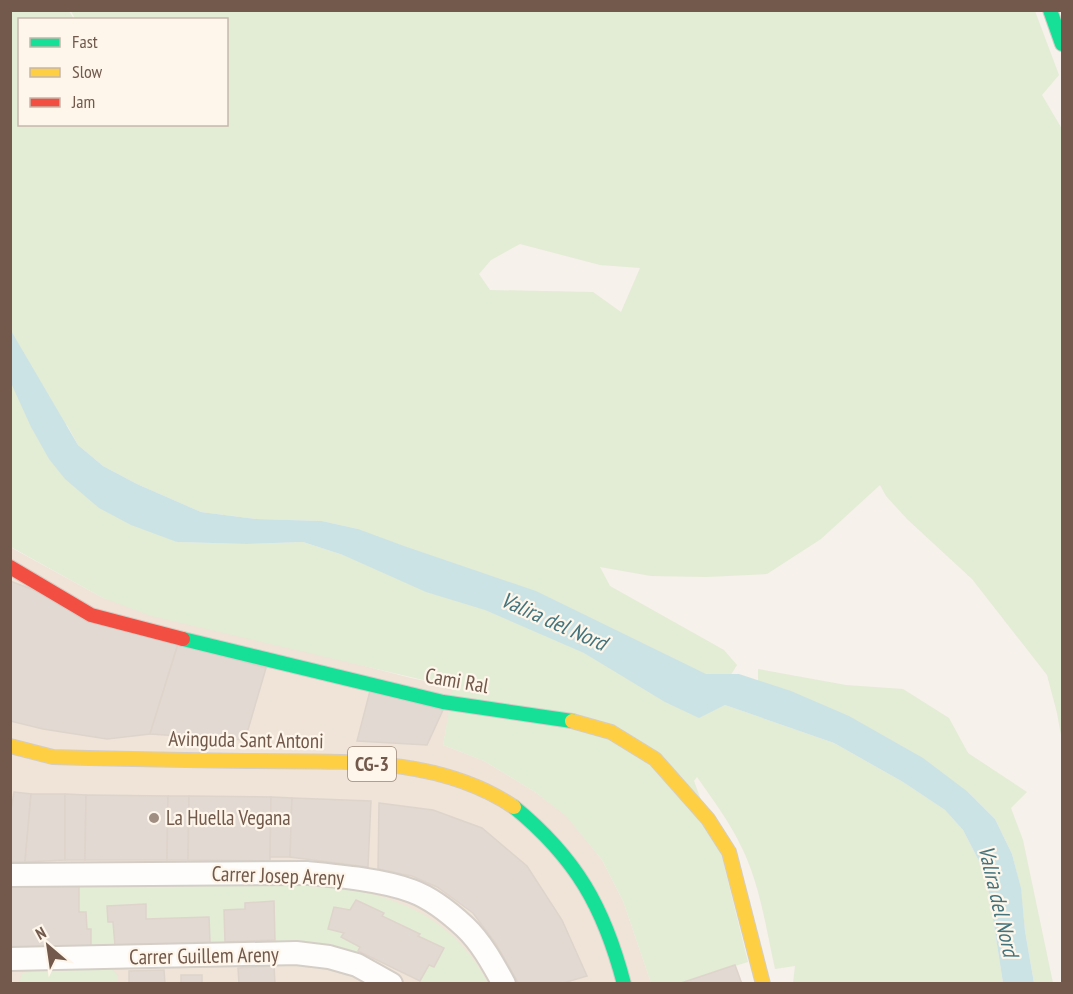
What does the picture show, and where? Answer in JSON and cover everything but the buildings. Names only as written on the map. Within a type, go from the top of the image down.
[{"type":"main road","points":[[1050,10],[1062,44]]},
{"type":"main road","name":"Cami Ral","points":[[10,567],[91,615],[443,702],[582,723],[611,732],[635,745],[654,759],[681,788],[708,819],[729,852],[764,984]]},
{"type":"main road","name":"Avinguda Sant Antoni","points":[[10,746],[53,757],[384,765],[448,776],[465,782],[498,798],[523,814],[543,831],[567,857],[584,880],[599,908],[614,945],[624,984]]},
{"type":"main road","points":[[44,769],[122,773]]},
{"type":"main road","points":[[536,845],[576,896],[591,925],[610,984]]},
{"type":"street","name":"Carrer Josep Areny","points":[[10,875],[308,873],[345,876],[411,891],[430,901],[466,928],[504,984]]},
{"type":"street","name":"Carrer Guillem Areny","points":[[10,959],[296,953],[329,957],[357,965],[391,984]]},
{"type":"shaded area","points":[[10,547],[103,598],[411,678],[454,687],[443,745],[484,761],[535,792],[566,815],[602,860],[623,901],[651,983],[11,983]]},
{"type":"green space","points":[[11,11],[69,11],[73,18],[18,18],[18,126],[228,126],[228,18],[74,18],[71,11],[1035,11],[1059,75],[1042,95],[1062,129],[1062,741],[1047,675],[972,579],[907,519],[886,496],[880,485],[821,539],[767,574],[707,577],[651,576],[600,567],[610,586],[724,650],[737,665],[707,713],[725,705],[834,743],[903,782],[945,810],[963,830],[980,863],[989,893],[1003,983],[793,983],[795,966],[775,969],[758,892],[742,848],[727,820],[697,777],[694,781],[722,857],[748,962],[679,983],[651,983],[623,901],[602,860],[566,816],[535,792],[484,761],[443,745],[453,687],[151,616],[103,598],[11,547]],"holes":[[[520,244],[600,265],[640,268],[621,312],[593,292],[490,290],[479,274],[491,260]],[[67,425],[78,445],[103,466],[137,484],[201,512],[257,519],[322,521],[358,529],[343,555],[303,542],[246,544],[177,542],[32,427]]]},
{"type":"green space","points":[[758,669],[846,685],[903,689],[949,718],[968,753],[1027,792],[1011,808],[1023,840],[1053,983],[1034,983],[1020,885],[1012,854],[995,819],[968,792],[758,681]]},
{"type":"green space","points":[[278,880],[341,888],[399,903],[425,916],[449,933],[470,955],[488,983],[421,983],[429,965],[434,967],[444,948],[382,916],[384,913],[356,900],[350,910],[329,929],[344,933],[342,937],[360,947],[355,954],[310,942],[275,940],[273,901],[245,903],[245,909],[224,910],[225,942],[210,942],[208,917],[146,919],[145,904],[107,906],[108,922],[113,922],[115,946],[91,946],[91,930],[87,929],[86,912],[79,912],[79,884]]},
{"type":"green space","points":[[87,965],[112,969],[118,976],[118,983],[19,984],[22,973]]},
{"type":"water","name":"Valira del Nord","points":[[10,329],[78,445],[103,466],[137,484],[201,512],[257,519],[322,521],[358,529],[536,591],[706,674],[739,674],[791,691],[849,716],[923,758],[968,792],[995,819],[1012,854],[1021,888],[1025,931],[1034,983],[1003,983],[989,893],[980,863],[963,830],[945,810],[903,782],[834,743],[725,705],[699,718],[665,702],[584,653],[485,610],[426,592],[343,555],[303,542],[246,544],[177,542],[131,525],[99,508],[65,479],[49,459],[31,427],[11,383]]},
{"type":"traffic: fast","points":[[1050,10],[1062,44]]},
{"type":"traffic: fast","points":[[183,639],[443,702],[572,721]]},
{"type":"traffic: fast","points":[[514,807],[555,845],[585,886],[607,931],[624,984]]},
{"type":"traffic: slow","points":[[572,721],[611,732],[655,759],[708,819],[729,852],[763,984]]},
{"type":"traffic: slow","points":[[10,746],[53,757],[317,761],[386,765],[453,778],[484,790],[514,807]]},
{"type":"traffic: jam","points":[[10,567],[91,615],[183,639]]},
{"type":"place","name":"La Huella Vegana","points":[[154,818]]}]
